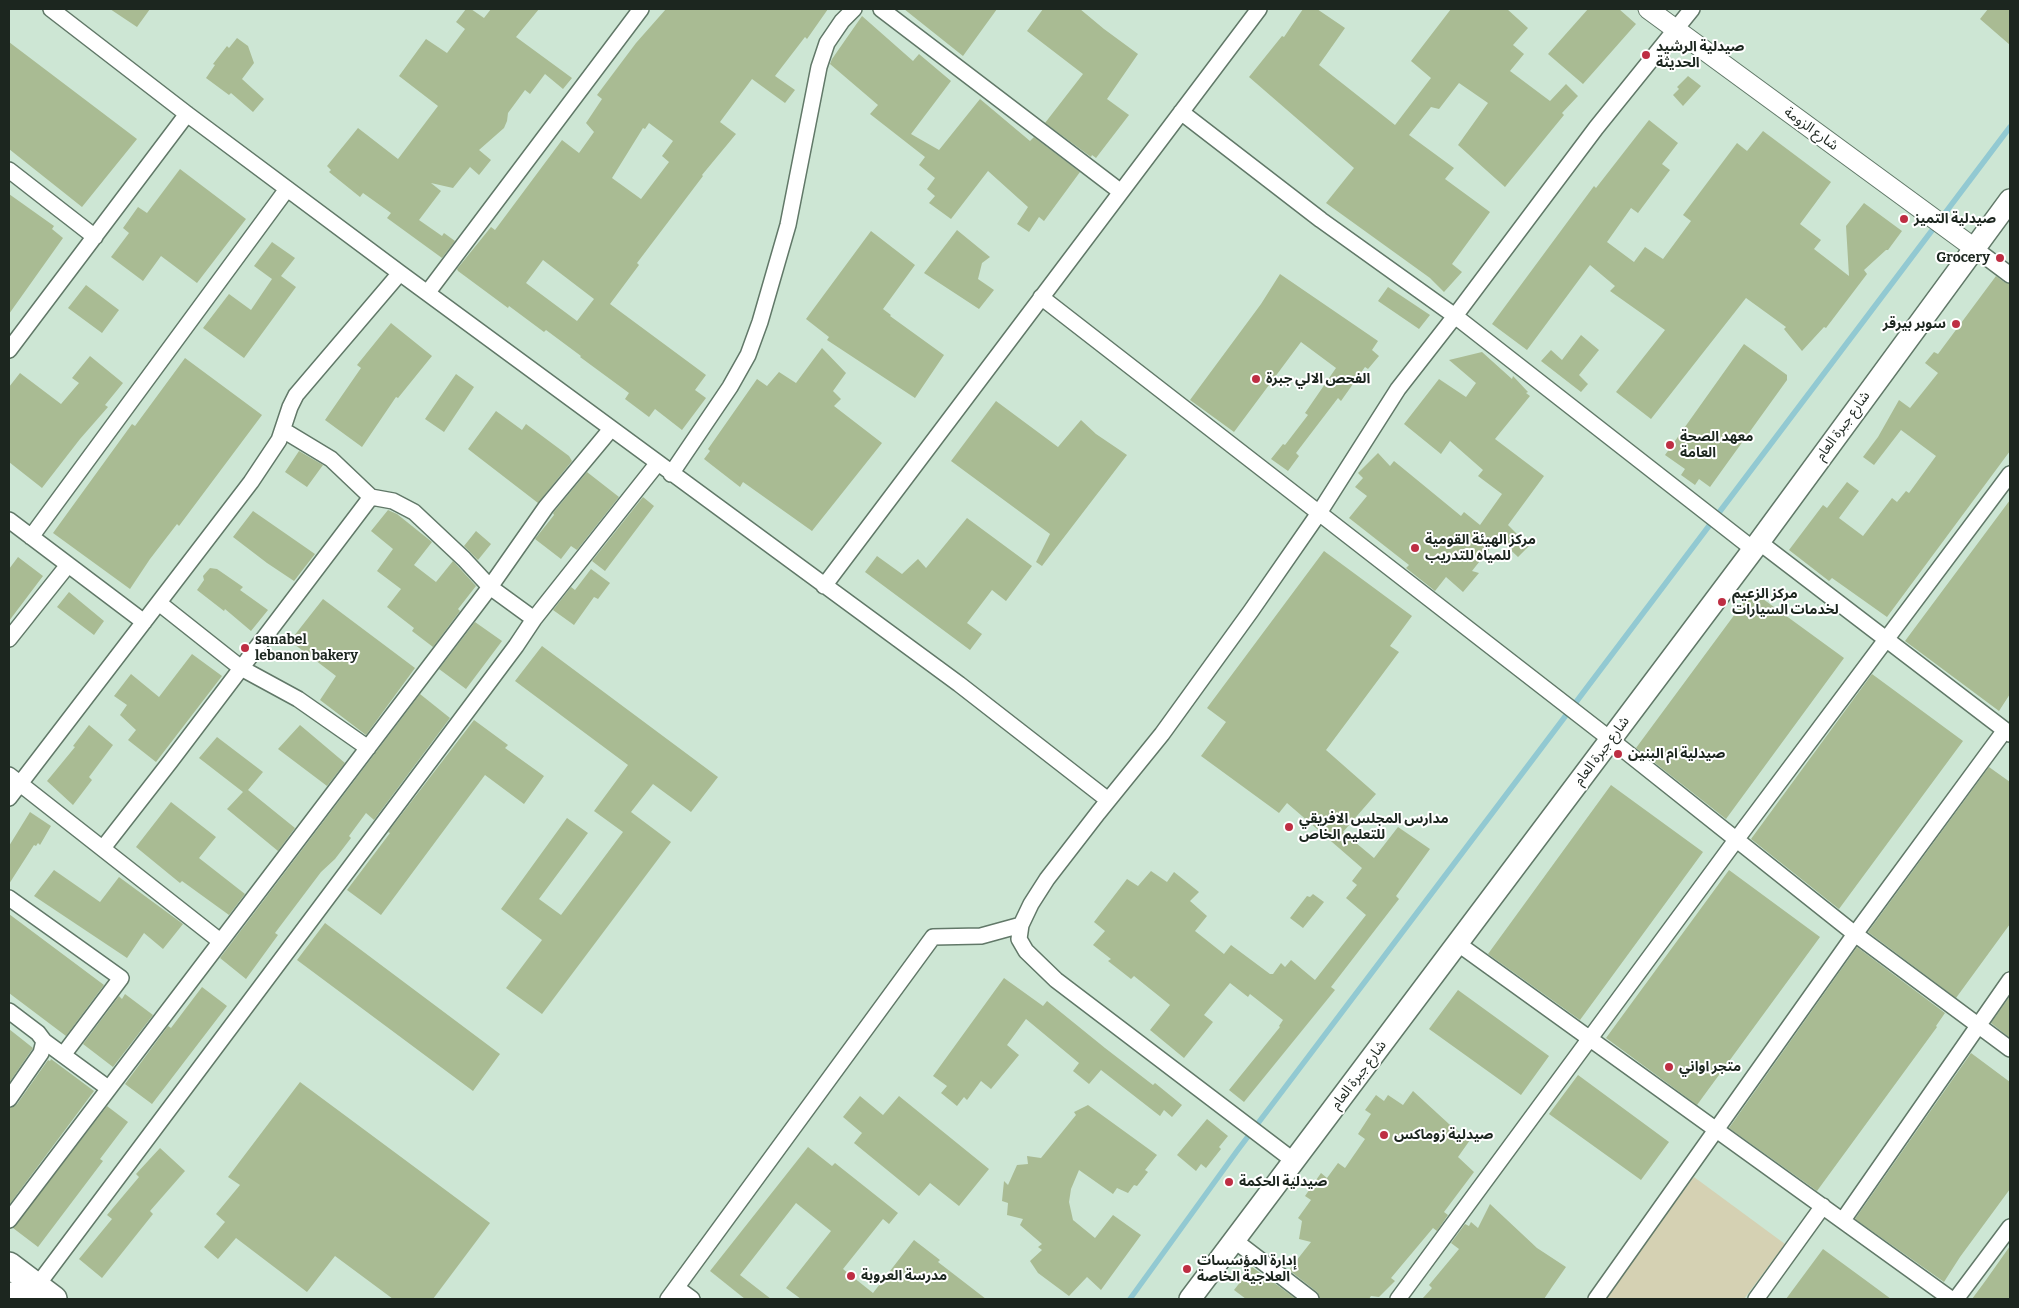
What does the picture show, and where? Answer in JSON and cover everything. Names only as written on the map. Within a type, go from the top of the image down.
[{"type":"highway","points":[[9,1265],[39,1295]]},
{"type":"highway","points":[[9,1294],[15,1299]]},
{"type":"main road","name":"شارع جبرة العام","points":[[1190,1299],[1756,546],[2010,200]]},
{"type":"street","points":[[428,292],[641,9]]},
{"type":"street","points":[[671,474],[730,387],[751,347],[788,225],[819,67],[827,43],[842,21],[854,9]]},
{"type":"street","points":[[881,9],[1121,192]]},
{"type":"street","points":[[824,586],[1259,9]]},
{"type":"street","name":"شارع الزومة","points":[[1648,9],[1974,248]]},
{"type":"street","points":[[1294,1161],[1056,980],[1026,951],[1019,939],[1020,925],[1030,904],[1047,880],[1178,712],[1251,611],[1318,513],[1398,389],[1596,128],[1692,9]]},
{"type":"street","points":[[54,10],[287,189],[657,464],[959,684],[1108,800]]},
{"type":"street","points":[[1181,112],[1321,220],[1455,316],[1756,546],[1888,639],[2008,732],[1855,934],[1596,1299]]},
{"type":"street","points":[[9,350],[187,114]]},
{"type":"street","points":[[9,170],[95,237]]},
{"type":"street","points":[[31,537],[287,189]]},
{"type":"street","points":[[1974,248],[2010,275]]},
{"type":"street","points":[[9,798],[14,779],[144,622],[251,482],[279,440],[296,395],[400,273]]},
{"type":"street","points":[[1041,297],[1610,739],[1855,934],[2010,1049]]},
{"type":"street","points":[[9,1220],[490,587],[546,507],[611,429]]},
{"type":"street","points":[[283,430],[331,459],[371,497],[393,501],[414,512],[464,559],[490,587],[534,619]]},
{"type":"street","points":[[39,1295],[534,619],[657,464]]},
{"type":"street","points":[[1398,1299],[1736,840],[2010,474]]},
{"type":"street","points":[[103,848],[371,497]]},
{"type":"street","points":[[9,520],[144,622]]},
{"type":"street","points":[[9,639],[68,565]]},
{"type":"street","points":[[159,603],[241,668],[298,700],[368,748]]},
{"type":"street","points":[[14,779],[220,941]]},
{"type":"street","points":[[9,898],[121,978],[63,1055]]},
{"type":"street","points":[[692,1299],[673,1293],[933,937],[981,936],[1020,925]]},
{"type":"street","points":[[1457,943],[1589,1040],[1951,1299]]},
{"type":"street","points":[[1843,1220],[2010,980]]},
{"type":"street","points":[[9,1011],[38,1033],[44,1041],[108,1088]]},
{"type":"street","points":[[9,1100],[41,1053],[44,1041]]},
{"type":"street","points":[[1756,1299],[1823,1206]]},
{"type":"street","points":[[1956,1299],[2010,1227]]},
{"type":"street","points":[[1234,1240],[1311,1299]]},
{"type":"shaded area","points":[[1694,1177],[1785,1244],[1744,1299],[1603,1299]]},
{"type":"building","points":[[110,9],[150,9],[137,27]]},
{"type":"building","points":[[466,9],[471,9],[484,18],[491,9],[539,9],[516,37],[572,78],[563,89],[545,74],[530,94],[525,90],[508,113],[504,128],[479,150],[491,160],[479,175],[470,167],[453,188],[431,183],[441,191],[419,220],[442,236],[444,233],[455,241],[442,258],[387,218],[391,213],[363,193],[360,197],[329,172],[331,170],[327,166],[358,128],[398,159],[438,106],[399,76],[426,39],[447,53],[465,29],[456,22]]},
{"type":"building","points":[[666,9],[828,9],[807,39],[805,37],[775,76],[795,90],[785,103],[752,79],[720,122],[736,134],[702,175],[637,263],[639,265],[610,304],[706,375],[695,390],[706,398],[682,430],[655,409],[649,417],[625,399],[629,393],[581,356],[546,330],[544,332],[509,306],[508,308],[457,269],[491,227],[495,230],[562,140],[579,153],[594,132],[586,123],[602,99],[597,95],[636,43]],"holes":[[[649,123],[673,141],[662,156],[669,162],[641,199],[612,178],[643,128],[645,129]],[[543,260],[594,299],[577,321],[526,283]]]},
{"type":"building","points":[[904,9],[997,9],[963,56]]},
{"type":"building","points":[[1043,9],[1080,9],[1138,54],[1107,99],[1129,115],[1096,158],[1092,155],[1091,157],[1045,123],[1083,74],[1027,31]]},
{"type":"building","points":[[1303,9],[1317,9],[1345,28],[1319,65],[1395,125],[1431,78],[1411,61],[1451,9],[1507,9],[1528,28],[1513,45],[1524,54],[1510,71],[1550,101],[1566,84],[1578,96],[1562,113],[1564,115],[1505,187],[1458,145],[1488,103],[1459,83],[1439,109],[1431,107],[1409,135],[1454,168],[1445,179],[1490,212],[1452,264],[1462,272],[1444,292],[1430,278],[1326,203],[1354,168],[1249,77],[1282,36],[1284,37]]},
{"type":"building","points":[[1588,9],[1619,9],[1636,24],[1583,84],[1548,54]]},
{"type":"building","points":[[1988,9],[2010,9],[2010,45],[1980,19]]},
{"type":"building","points":[[862,16],[913,61],[919,54],[951,81],[911,134],[939,150],[980,99],[1030,141],[1034,137],[1080,172],[1044,221],[1039,217],[1029,232],[1017,224],[1028,207],[988,171],[951,219],[929,203],[935,196],[927,189],[935,178],[919,165],[925,157],[870,114],[878,105],[830,64]]},
{"type":"building","points":[[237,38],[248,46],[254,63],[242,79],[264,99],[253,112],[231,93],[229,95],[206,78],[215,65],[213,64],[227,46],[229,48]]},
{"type":"building","points":[[9,42],[137,139],[82,207],[9,149]]},
{"type":"building","points":[[1688,76],[1701,86],[1683,106],[1673,95],[1679,89],[1677,87]]},
{"type":"building","points":[[1649,120],[1678,143],[1662,164],[1670,170],[1638,213],[1631,208],[1607,242],[1634,262],[1645,247],[1663,259],[1691,221],[1683,215],[1737,143],[1747,151],[1763,131],[1831,182],[1800,224],[1821,240],[1814,249],[1849,276],[1846,226],[1864,203],[1902,231],[1888,250],[1864,270],[1867,274],[1826,328],[1824,327],[1802,351],[1784,329],[1786,327],[1746,298],[1651,419],[1616,392],[1665,330],[1610,291],[1615,286],[1590,265],[1527,350],[1492,324],[1594,186],[1596,188]]},
{"type":"building","points":[[180,169],[246,219],[197,283],[161,256],[143,281],[111,257],[129,233],[123,228],[138,207],[147,213]]},
{"type":"building","points":[[9,194],[54,226],[52,229],[63,238],[9,314]]},
{"type":"building","points":[[957,230],[990,257],[982,263],[978,279],[994,290],[979,309],[924,273]]},
{"type":"building","points":[[871,231],[915,265],[883,309],[944,355],[915,398],[827,340],[829,337],[806,319]]},
{"type":"building","points":[[272,242],[295,258],[281,276],[296,287],[244,358],[203,328],[229,294],[251,310],[272,279],[254,266]]},
{"type":"building","points":[[1280,274],[1378,341],[1372,350],[1379,356],[1368,369],[1365,367],[1341,401],[1338,398],[1296,453],[1299,456],[1288,471],[1271,459],[1283,444],[1285,445],[1308,415],[1305,413],[1336,368],[1301,342],[1234,432],[1190,400],[1261,304]]},
{"type":"building","points":[[1996,276],[2010,284],[2010,451],[1887,617],[1832,578],[1829,581],[1789,550],[1823,505],[1827,508],[1847,482],[1859,491],[1839,518],[1863,536],[1892,498],[1897,502],[1906,491],[1909,493],[1936,456],[1901,430],[1874,465],[1863,457],[1878,437],[1899,400],[1910,408],[1938,373],[1925,363],[1934,352],[1938,354]]},
{"type":"building","points":[[86,285],[119,310],[102,333],[68,308]]},
{"type":"building","points":[[1388,287],[1430,315],[1419,329],[1378,301]]},
{"type":"building","points":[[391,323],[432,356],[398,398],[396,397],[362,447],[325,420],[361,368],[357,365]]},
{"type":"building","points":[[1581,335],[1599,350],[1579,375],[1588,384],[1581,392],[1541,361],[1551,350],[1562,360]]},
{"type":"building","points":[[1744,344],[1787,375],[1787,380],[1710,487],[1699,479],[1695,485],[1681,475],[1685,469],[1665,455]]},
{"type":"building","points":[[822,348],[846,373],[833,391],[841,399],[834,406],[882,443],[812,531],[743,482],[740,487],[704,459],[710,451],[708,449],[757,379],[767,386],[779,372],[796,383]]},
{"type":"building","points":[[1482,352],[1512,379],[1513,376],[1530,396],[1495,439],[1544,476],[1508,525],[1529,546],[1518,557],[1498,538],[1472,571],[1479,573],[1463,592],[1446,577],[1435,591],[1406,568],[1409,565],[1349,518],[1367,496],[1355,487],[1363,478],[1358,473],[1378,453],[1390,466],[1394,461],[1461,516],[1464,512],[1480,525],[1502,494],[1478,476],[1483,470],[1450,441],[1441,454],[1404,424],[1439,379],[1466,397],[1476,383],[1449,360]]},
{"type":"building","points":[[90,356],[123,383],[105,405],[108,407],[42,488],[9,462],[9,387],[20,373],[61,404],[79,383],[72,378]]},
{"type":"building","points":[[185,358],[262,415],[179,526],[177,524],[150,559],[130,589],[53,533],[132,424],[135,426]]},
{"type":"building","points":[[456,374],[474,387],[444,432],[425,419]]},
{"type":"building","points":[[996,401],[1058,447],[1081,420],[1096,434],[1127,455],[1042,566],[1036,562],[1050,534],[951,461]]},
{"type":"building","points":[[496,411],[522,430],[526,424],[569,456],[572,461],[538,503],[468,449]]},
{"type":"building","points":[[299,451],[323,465],[307,487],[285,472]]},
{"type":"building","points":[[587,472],[619,497],[577,550],[571,546],[561,559],[535,539],[554,515],[553,513]]},
{"type":"building","points":[[643,497],[654,506],[605,571],[592,561]]},
{"type":"building","points":[[2010,500],[2010,694],[1999,711],[1905,641]]},
{"type":"building","points":[[388,510],[397,514],[432,542],[414,565],[436,582],[453,561],[476,586],[433,647],[412,631],[414,628],[387,607],[401,589],[377,571],[393,549],[371,531]]},
{"type":"building","points":[[253,511],[315,554],[294,581],[233,537]]},
{"type":"building","points":[[967,518],[1032,566],[1006,601],[992,590],[967,623],[982,634],[970,650],[865,572],[877,556],[902,574],[918,559],[926,568]]},
{"type":"building","points":[[476,531],[491,544],[478,560],[464,546]]},
{"type":"building","points":[[1324,551],[1412,616],[1390,646],[1399,652],[1326,750],[1376,794],[1343,832],[1374,858],[1398,827],[1430,849],[1396,896],[1399,899],[1331,987],[1335,990],[1244,1102],[1229,1090],[1280,1027],[1283,1020],[1250,994],[1248,997],[1230,983],[1204,1015],[1213,1022],[1184,1058],[1150,1030],[1170,1005],[1134,976],[1131,979],[1108,961],[1111,959],[1093,945],[1105,931],[1094,922],[1127,879],[1138,886],[1151,871],[1167,882],[1174,872],[1199,892],[1190,901],[1207,916],[1195,931],[1224,954],[1231,945],[1270,974],[1273,974],[1281,963],[1285,967],[1291,960],[1315,980],[1366,915],[1346,898],[1357,885],[1352,881],[1362,868],[1287,803],[1279,813],[1201,756],[1226,722],[1207,708]]},
{"type":"building","points":[[18,557],[43,576],[9,621],[9,569]]},
{"type":"building","points":[[210,568],[217,569],[243,587],[240,590],[268,610],[251,631],[225,609],[224,611],[197,590],[204,580],[203,576]]},
{"type":"building","points":[[591,569],[610,583],[598,599],[594,597],[574,625],[553,610],[571,587],[575,590]]},
{"type":"building","points":[[1752,591],[1844,658],[1726,819],[1636,748]]},
{"type":"building","points":[[69,592],[104,621],[94,635],[57,607]]},
{"type":"building","points":[[323,599],[415,668],[366,735],[320,700],[336,676],[290,641]]},
{"type":"building","points":[[475,622],[502,641],[466,689],[439,669]]},
{"type":"building","points":[[542,646],[718,777],[691,812],[653,784],[631,812],[671,842],[542,1014],[506,988],[542,940],[501,909],[567,818],[588,833],[539,899],[561,915],[623,832],[594,811],[628,765],[515,681]]},
{"type":"building","points":[[192,654],[222,676],[156,762],[128,740],[136,730],[120,715],[127,705],[114,696],[131,674],[159,697]]},
{"type":"building","points":[[1872,674],[1963,741],[1839,909],[1751,839]]},
{"type":"building","points":[[420,694],[450,718],[374,820],[366,813],[349,836],[351,838],[335,859],[321,872],[275,933],[278,935],[246,979],[220,958]]},
{"type":"building","points":[[474,720],[508,745],[505,748],[544,776],[524,804],[485,775],[381,915],[347,890],[390,833],[388,832]]},
{"type":"building","points":[[89,725],[113,745],[89,777],[92,780],[73,805],[47,781],[75,747],[73,746]]},
{"type":"building","points":[[300,725],[345,763],[327,786],[278,749]]},
{"type":"building","points":[[217,737],[263,772],[248,790],[295,828],[278,851],[227,809],[243,792],[199,758]]},
{"type":"building","points":[[1989,767],[2010,782],[2010,924],[1956,998],[1868,932]]},
{"type":"building","points":[[1611,785],[1703,852],[1580,1020],[1488,954]]},
{"type":"building","points":[[171,802],[216,837],[199,858],[245,894],[229,915],[182,881],[180,883],[136,847]]},
{"type":"building","points":[[30,812],[51,826],[40,845],[38,843],[36,846],[34,845],[9,884],[9,846]]},
{"type":"building","points":[[54,870],[100,902],[119,877],[183,924],[163,949],[144,933],[127,958],[34,896]]},
{"type":"building","points":[[1729,870],[1820,937],[1697,1105],[1606,1038]]},
{"type":"building","points":[[1313,894],[1324,902],[1303,928],[1290,918],[1307,896],[1310,897]]},
{"type":"building","points":[[9,914],[104,985],[66,1036],[9,993]]},
{"type":"building","points":[[325,923],[500,1054],[473,1091],[297,960]]},
{"type":"building","points":[[1857,947],[1945,1013],[1937,1027],[1817,1191],[1729,1128]]},
{"type":"building","points":[[1004,978],[1043,1006],[1047,1001],[1153,1085],[1155,1083],[1182,1105],[1172,1117],[1164,1110],[1160,1116],[1101,1070],[1089,1084],[1073,1071],[1079,1063],[1026,1019],[1007,1045],[1019,1055],[991,1089],[981,1081],[967,1100],[964,1097],[957,1106],[941,1093],[947,1086],[933,1076]]},
{"type":"building","points":[[202,987],[227,1006],[152,1104],[125,1084],[168,1026],[171,1028]]},
{"type":"building","points":[[1458,990],[1549,1056],[1521,1095],[1429,1029]]},
{"type":"building","points":[[125,994],[153,1015],[113,1067],[83,1044],[119,996],[122,999]]},
{"type":"building","points":[[2010,996],[2010,1038],[1991,1023]]},
{"type":"building","points":[[9,1029],[33,1048],[9,1083]]},
{"type":"building","points":[[1971,1053],[2010,1082],[2010,1189],[1944,1282],[1855,1219]]},
{"type":"building","points":[[51,1059],[94,1091],[9,1205],[9,1108],[17,1104],[48,1060],[50,1061]]},
{"type":"building","points":[[1578,1075],[1669,1142],[1641,1180],[1549,1114]]},
{"type":"building","points":[[300,1082],[490,1223],[433,1299],[393,1299],[335,1256],[307,1292],[236,1238],[218,1259],[204,1247],[225,1222],[216,1214],[240,1185],[228,1177]]},
{"type":"building","points":[[1413,1091],[1449,1124],[1470,1140],[1458,1157],[1474,1172],[1444,1212],[1448,1215],[1437,1231],[1433,1228],[1391,1278],[1395,1281],[1379,1297],[1371,1296],[1369,1299],[1320,1299],[1317,1292],[1289,1270],[1311,1242],[1299,1239],[1302,1221],[1298,1218],[1311,1200],[1305,1196],[1321,1173],[1327,1178],[1338,1163],[1345,1168],[1365,1139],[1358,1134],[1371,1114],[1365,1110],[1376,1095],[1384,1101],[1388,1095],[1403,1105]]},
{"type":"building","points":[[860,1096],[883,1115],[899,1096],[989,1169],[959,1206],[930,1183],[919,1196],[854,1143],[862,1133],[843,1117]]},
{"type":"building","points":[[1088,1105],[1157,1155],[1145,1170],[1148,1172],[1137,1186],[1134,1185],[1128,1193],[1117,1188],[1113,1194],[1079,1170],[1071,1189],[1069,1202],[1073,1220],[1095,1238],[1113,1215],[1141,1235],[1101,1290],[1087,1277],[1069,1296],[1038,1273],[1030,1261],[1042,1250],[1038,1247],[1042,1244],[1020,1225],[1023,1219],[1007,1215],[1008,1203],[1002,1201],[1004,1181],[1008,1185],[1017,1165],[1028,1164],[1027,1156],[1041,1158],[1076,1115],[1074,1112]]},
{"type":"building","points":[[107,1106],[128,1122],[100,1159],[103,1161],[38,1247],[13,1228]]},
{"type":"building","points":[[1207,1119],[1228,1136],[1219,1147],[1221,1149],[1206,1168],[1201,1164],[1196,1171],[1177,1155]]},
{"type":"building","points":[[808,1147],[832,1166],[835,1163],[898,1213],[889,1224],[883,1219],[843,1269],[873,1293],[914,1240],[940,1260],[938,1262],[986,1299],[801,1299],[786,1288],[831,1231],[796,1203],[740,1275],[771,1299],[745,1299],[710,1271]]},
{"type":"building","points":[[160,1148],[185,1171],[150,1211],[153,1214],[102,1278],[79,1259],[112,1219],[107,1215],[139,1177],[136,1174]]},
{"type":"building","points":[[1490,1204],[1537,1248],[1566,1267],[1544,1299],[1422,1299],[1432,1288],[1429,1285],[1459,1249],[1451,1243],[1465,1224],[1469,1226],[1471,1222],[1478,1228]]},
{"type":"building","points":[[2010,1246],[2010,1299],[1972,1299],[1986,1280]]},
{"type":"building","points":[[1823,1249],[1868,1282],[1891,1299],[1786,1299]]},
{"type":"building","points":[[1252,1267],[1296,1299],[1246,1299],[1234,1290]]},
{"type":"waterway","points":[[1130,1299],[1237,1151],[2010,127]]},
{"type":"place","name":"صيدلية الرشيد الحديثة","points":[[1646,55]]},
{"type":"place","name":"صيدلية التميز","points":[[1904,219]]},
{"type":"place","name":"Grocery","points":[[2000,258]]},
{"type":"place","name":"سوبر بيرقر","points":[[1956,324]]},
{"type":"place","name":"الفحص الالي جبرة","points":[[1256,379]]},
{"type":"place","name":"معهد الصحة العامة","points":[[1670,445]]},
{"type":"place","name":"مركز الهيئة القومية للمياه للتدريب","points":[[1415,548]]},
{"type":"place","name":"مركز الزعيم لخدمات السيارات","points":[[1722,602]]},
{"type":"place","name":"sanabel lebanon bakery","points":[[245,648]]},
{"type":"place","name":"صيدلية ام البنين","points":[[1618,754]]},
{"type":"place","name":"مدارس المجلس الافريقي للتعليم الخاص","points":[[1289,827]]},
{"type":"place","name":"متجر اواني","points":[[1669,1067]]},
{"type":"place","name":"صيدلية زوماكس","points":[[1384,1135]]},
{"type":"place","name":"صيدلية الحكمة","points":[[1229,1182]]},
{"type":"place","name":"إدارة المؤسسات العلاجية الخاصة","points":[[1187,1269]]},
{"type":"place","name":"مدرسة العروبة","points":[[851,1276]]}]
